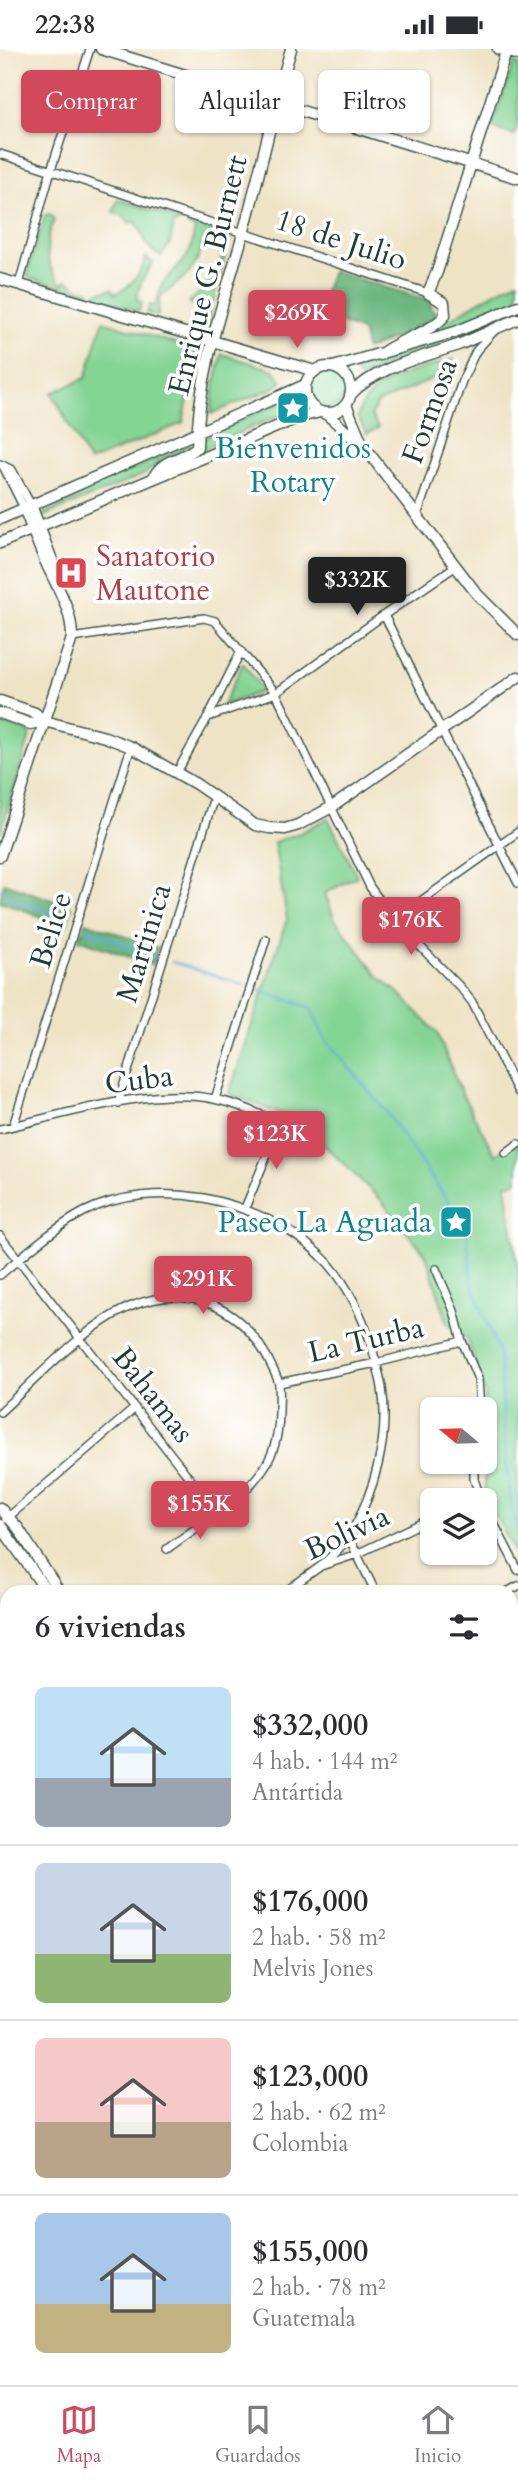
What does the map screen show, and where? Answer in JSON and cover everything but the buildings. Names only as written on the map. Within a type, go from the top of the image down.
[{"type":"street","points":[[19,284],[51,170],[90,49]]},
{"type":"street","points":[[101,49],[175,72]]},
{"type":"street","name":"Enrique G. Burnett","points":[[285,70],[291,49]]},
{"type":"street","points":[[380,355],[444,317],[444,303],[428,293],[471,164],[502,50],[518,55]]},
{"type":"street","points":[[304,112],[518,179]]},
{"type":"street","name":"Enrique G. Burnett","points":[[197,433],[212,341],[244,232],[268,133]]},
{"type":"street","name":"18 de Julio","points":[[0,154],[428,293]]},
{"type":"street","points":[[0,279],[315,371],[456,332],[518,306]]},
{"type":"street","points":[[0,543],[300,418],[335,412],[372,377],[518,319]]},
{"type":"street","name":"Formosa","points":[[417,516],[462,381],[476,351],[498,328]]},
{"type":"street","points":[[333,367],[349,381],[348,400],[362,444],[477,594],[518,635]]},
{"type":"street","points":[[0,519],[305,385],[315,371]]},
{"type":"street","points":[[305,385],[309,404],[334,419],[362,444]]},
{"type":"street","points":[[153,478],[161,465],[196,448],[197,433]]},
{"type":"street","points":[[0,856],[72,638],[71,618],[58,576],[28,507],[1,465]]},
{"type":"street","points":[[208,717],[276,693],[456,566]]},
{"type":"street","points":[[384,615],[518,883]]},
{"type":"street","points":[[72,638],[204,618],[215,621],[276,693],[370,887],[394,920],[472,1002],[518,1092]]},
{"type":"street","points":[[177,772],[241,651]]},
{"type":"street","points":[[0,713],[30,724],[44,721],[105,737],[131,747],[177,772],[255,825],[285,829],[299,825],[332,807],[518,677]]},
{"type":"street","points":[[0,701],[35,713],[44,721]]},
{"type":"street","name":"Belice","points":[[13,1126],[131,747]]},
{"type":"street","name":"Martinica","points":[[118,1103],[214,797]]},
{"type":"street","points":[[394,920],[518,832]]},
{"type":"street","points":[[215,1099],[266,939]]},
{"type":"street","name":"Cuba","points":[[0,1129],[118,1103],[167,1096],[215,1099],[253,1110],[280,1124],[245,1208]]},
{"type":"street","points":[[506,1153],[518,1144]]},
{"type":"street","points":[[0,1275],[85,1211],[119,1199],[170,1195],[194,1196],[245,1208],[283,1227],[328,1264],[351,1296],[365,1323],[382,1389],[381,1447],[376,1476],[349,1538],[321,1566]]},
{"type":"street","name":"Bahamas","points":[[0,1236],[216,1512]]},
{"type":"street","points":[[436,1269],[478,1378],[479,1397]]},
{"type":"street","points":[[0,1412],[80,1339],[106,1319],[130,1306],[154,1298],[198,1299],[219,1307],[244,1324],[263,1349],[279,1383],[279,1428],[272,1454],[258,1478],[167,1549]]},
{"type":"street","name":"La Turba","points":[[279,1383],[376,1363],[462,1341]]},
{"type":"street","points":[[3,1522],[135,1408]]},
{"type":"street","points":[[0,1508],[3,1522],[43,1585]]},
{"type":"street","points":[[3,1522],[54,1585]]},
{"type":"street","name":"Bolivia","points":[[294,1585],[321,1566],[357,1555],[420,1524]]},
{"type":"street","points":[[497,1529],[518,1570]]},
{"type":"street","points":[[349,1538],[372,1585]]},
{"type":"green space","points":[[514,63],[518,64],[518,124],[514,135],[492,128]]},
{"type":"green space","points":[[118,199],[180,220],[180,223],[174,223],[170,244],[161,256],[151,250],[135,221],[130,223],[122,215],[113,212]]},
{"type":"green space","points":[[50,214],[54,220],[47,246],[52,270],[62,285],[67,280],[77,288],[89,291],[89,295],[29,278],[27,275],[45,215]]},
{"type":"green space","points":[[189,222],[212,230],[210,238],[205,238],[197,261],[189,273],[160,298],[158,316],[147,313],[150,305],[156,305],[162,284],[186,258],[191,248],[195,228],[189,227]]},
{"type":"green space","points":[[221,233],[228,235],[230,239],[206,327],[197,309],[189,302],[209,282],[218,266],[226,239],[220,237]]},
{"type":"green space","points":[[146,257],[153,263],[142,280],[136,300],[142,302],[139,311],[96,298],[96,293],[112,289],[115,294],[131,284]]},
{"type":"green space","points":[[332,271],[428,300],[436,316],[400,336],[366,350],[363,332],[317,312]]},
{"type":"green space","points":[[518,281],[518,303],[428,335],[426,332],[494,293]]},
{"type":"green space","points":[[511,314],[457,340],[360,379],[354,369],[421,348]]},
{"type":"green space","points":[[103,321],[198,351],[183,423],[89,462],[52,393],[86,378]]},
{"type":"green space","points":[[222,354],[274,370],[282,381],[274,388],[211,414]]},
{"type":"green space","points":[[454,359],[447,380],[444,374],[378,403],[371,415],[378,428],[367,434],[357,417],[363,404],[373,393],[397,377]]},
{"type":"green space","points":[[327,372],[340,377],[345,390],[340,403],[327,408],[314,403],[309,390],[314,377]]},
{"type":"green space","points":[[298,394],[307,410],[280,415],[201,450],[200,440]]},
{"type":"green space","points":[[191,444],[192,448],[157,463],[145,474],[43,515],[71,501],[83,491]]},
{"type":"green space","points":[[243,663],[263,691],[223,705]]},
{"type":"green space","points":[[0,723],[31,733],[0,834]]},
{"type":"green space","points":[[328,818],[357,876],[325,893],[334,918],[379,977],[401,995],[437,1033],[461,1092],[495,1155],[518,1140],[518,1181],[506,1184],[518,1269],[518,1559],[497,1518],[497,1488],[485,1488],[485,1474],[497,1474],[497,1397],[485,1397],[467,1338],[448,1324],[426,1255],[380,1199],[324,1145],[291,1123],[285,1115],[229,1094],[287,919],[274,842],[300,833]]},
{"type":"green space","points":[[4,883],[72,907],[66,926],[0,901]]},
{"type":"green space","points":[[86,922],[158,948],[152,965],[79,939]]},
{"type":"waterway","points":[[0,890],[13,899],[69,919]]},
{"type":"waterway","points":[[84,928],[158,958]]},
{"type":"waterway","points":[[172,962],[245,985]]},
{"type":"waterway","points":[[259,990],[311,1008],[325,1039],[385,1110],[466,1228],[472,1284],[499,1352],[506,1462],[514,1520],[518,1526]]},
{"type":"place","name":"Bienvenidos Rotary","points":[[293,408]]},
{"type":"place","name":"Sanatorio Mautone","points":[[71,573]]},
{"type":"place","name":"Paseo La Aguada","points":[[456,1222]]}]
